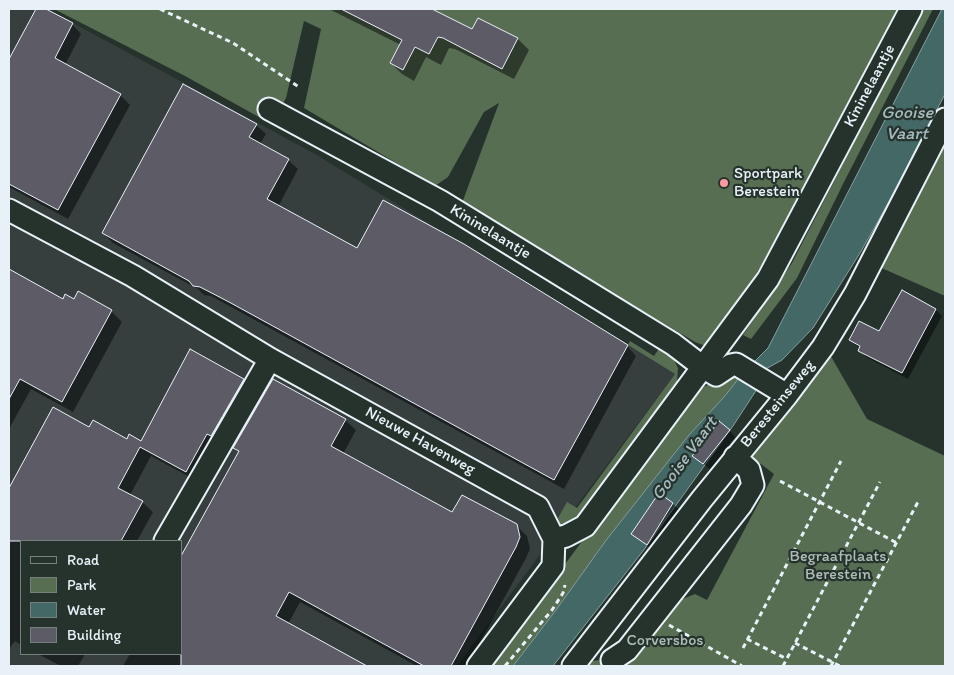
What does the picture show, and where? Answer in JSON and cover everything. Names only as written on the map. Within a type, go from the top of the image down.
[{"type":"street","name":"Kininelaantje","points":[[703,367],[768,279],[911,9]]},
{"type":"street","name":"Kininelaantje","points":[[269,109],[440,201],[673,344],[716,375],[732,368],[766,381],[787,395]]},
{"type":"street","name":"Beresteinseweg","points":[[573,666],[823,347],[855,294],[945,119]]},
{"type":"street","name":"Nieuwe Havenweg","points":[[9,210],[133,276],[270,358],[538,507],[554,539],[553,566],[478,666]]},
{"type":"street","points":[[166,540],[270,358]]},
{"type":"street","points":[[554,539],[566,536],[585,526],[703,367]]},
{"type":"street","points":[[602,628],[620,655],[656,613],[741,505],[753,485],[749,470],[735,458]]},
{"type":"path","points":[[160,9],[233,43],[299,87]]},
{"type":"path","points":[[743,648],[841,461]]},
{"type":"path","points":[[780,481],[897,543]]},
{"type":"path","points":[[783,666],[880,482]]},
{"type":"path","points":[[832,665],[919,500]]},
{"type":"path","points":[[656,613],[666,624],[742,666]]},
{"type":"path","points":[[747,638],[787,659]]},
{"type":"path","points":[[795,643],[832,665],[840,666]]},
{"type":"shaded area","points":[[9,9],[47,9],[315,154],[675,374],[457,666],[9,666]]},
{"type":"green space","points":[[54,9],[900,9],[769,253],[711,348],[695,342],[462,203],[499,103],[484,112],[448,177],[435,186],[304,108],[321,29],[304,21],[286,98],[273,123]]},
{"type":"green space","points":[[923,9],[933,9],[797,278],[751,339],[743,335],[792,263]]},
{"type":"green space","points":[[945,136],[945,296],[877,266]]},
{"type":"green space","points":[[630,341],[654,356],[660,347],[673,358],[678,368],[677,382],[583,512],[571,522],[560,524],[558,518],[567,502],[577,508],[675,374],[628,345]]},
{"type":"green space","name":"Begraafplaats Berestein","points":[[829,353],[867,419],[945,456],[945,666],[580,666],[583,662],[618,658],[658,609],[695,594],[707,600],[774,474],[753,458],[751,446]]},
{"type":"green space","points":[[743,373],[689,435],[607,539],[513,666],[489,666],[624,488],[672,419],[705,386]]},
{"type":"water","name":"Gooise Vaart","points":[[942,9],[945,9],[945,94],[895,191],[860,253],[813,328],[782,360],[762,371],[759,386],[733,426],[643,551],[553,666],[513,666],[607,539],[689,435],[743,373],[768,348]]},
{"type":"building","points":[[36,9],[46,9],[73,23],[55,58],[121,94],[58,210],[9,184],[9,59]]},
{"type":"building","points":[[341,9],[432,9],[472,29],[478,18],[518,38],[502,69],[438,37],[429,54],[415,47],[403,70],[390,63],[402,40]]},
{"type":"building","points":[[183,84],[257,124],[249,137],[289,159],[267,199],[357,248],[383,200],[464,244],[628,345],[554,480],[229,302],[200,287],[193,286],[189,281],[102,233]]},
{"type":"building","points":[[9,269],[63,299],[65,294],[74,299],[78,291],[112,310],[62,402],[20,379],[9,399]]},
{"type":"building","points":[[902,290],[936,309],[902,373],[858,351],[860,346],[849,340],[859,321],[879,331]]},
{"type":"building","points":[[190,349],[244,379],[211,436],[207,434],[186,472],[140,447],[118,488],[143,501],[122,540],[9,541],[9,488],[53,407],[89,427],[93,420],[127,439],[129,434],[141,441]]},
{"type":"building","points":[[273,379],[346,419],[331,446],[452,512],[462,495],[517,524],[520,537],[516,547],[451,666],[424,666],[289,592],[276,616],[367,666],[181,666],[182,554],[239,451],[233,448]]},
{"type":"building","points":[[719,421],[730,430],[703,464],[692,456]]},
{"type":"building","points":[[659,493],[673,503],[647,545],[631,534]]},
{"type":"place","name":"Sportpark Berestein","points":[[724,183]]},
{"type":"park label","name":"Corversbos","points":[[665,641]]}]
